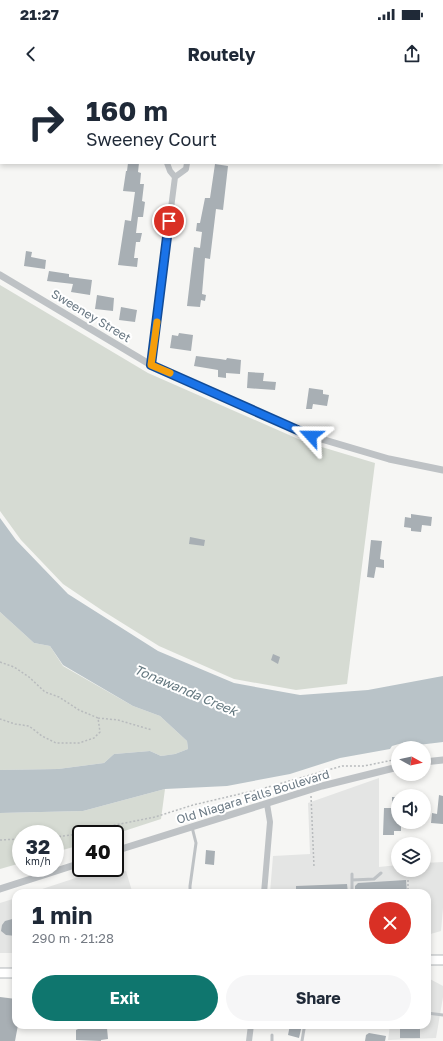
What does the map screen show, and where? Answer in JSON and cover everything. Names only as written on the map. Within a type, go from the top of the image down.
[{"type":"main road","points":[[431,960],[443,960]]},
{"type":"main road","points":[[0,973],[12,974]]},
{"type":"street","points":[[167,164],[170,171],[175,177]]},
{"type":"street","points":[[151,365],[175,177],[186,169],[187,164]]},
{"type":"street","name":"Sweeney Street","points":[[0,275],[151,365],[311,436],[389,459],[443,470]]},
{"type":"street","points":[[431,761],[443,760]]},
{"type":"street","name":"Old Niagara Falls Boulevard","points":[[124,848],[345,780],[391,769]]},
{"type":"street","points":[[264,889],[270,822],[267,804]]},
{"type":"street","points":[[0,889],[72,866]]},
{"type":"street","points":[[249,1041],[250,1029]]},
{"type":"lane","points":[[190,889],[196,844],[192,827]]},
{"type":"lane","points":[[352,880],[374,879],[381,873]]},
{"type":"lane","points":[[352,874],[352,889]]},
{"type":"lane","points":[[431,1014],[443,1015]]},
{"type":"lane","points":[[302,1041],[304,1029]]},
{"type":"lane","points":[[272,1035],[272,1041]]},
{"type":"path","points":[[0,662],[14,667],[29,677],[45,692],[59,697],[79,710],[98,718],[118,720],[152,730]]},
{"type":"path","points":[[0,720],[29,726],[42,736],[56,743],[79,744],[94,738],[100,732],[98,718]]},
{"type":"path","points":[[64,836],[86,833],[110,826],[155,817],[193,805],[261,789],[342,766],[364,766],[391,760]]},
{"type":"path","points":[[310,795],[314,867]]},
{"type":"path","points":[[0,840],[12,839]]},
{"type":"path","points":[[408,880],[408,889]]},
{"type":"shaded area","points":[[0,285],[148,373],[305,442],[375,463],[347,684],[296,690],[234,679],[159,646],[63,584],[21,540],[0,511]]},
{"type":"shaded area","points":[[0,612],[34,643],[50,646],[63,666],[133,706],[160,716],[187,741],[188,749],[175,754],[161,756],[150,751],[114,754],[104,763],[58,769],[0,770]]},
{"type":"shaded area","points":[[379,778],[379,867],[391,866],[391,877],[431,877],[431,863],[443,862],[443,908],[441,931],[431,934],[431,889],[270,889],[273,856],[310,854],[308,803]]},
{"type":"shaded area","points":[[165,789],[161,819],[124,831],[124,825],[72,825],[72,847],[64,850],[64,825],[12,825],[12,866],[0,869],[0,813],[83,811]]},
{"type":"shaded area","points":[[124,871],[126,871],[131,889],[42,889],[79,877],[124,877]]},
{"type":"shaded area","points":[[12,899],[12,953],[0,953],[0,903]]},
{"type":"shaded area","points":[[431,980],[443,986],[443,997],[436,1038],[388,1040],[389,1029],[431,1029]]},
{"type":"water","name":"Tonawanda Creek","points":[[0,518],[16,540],[68,594],[158,651],[234,683],[300,695],[368,690],[443,676],[443,742],[431,743],[431,741],[391,741],[390,749],[340,758],[290,774],[227,786],[165,789],[83,811],[0,813],[0,770],[58,769],[104,763],[114,754],[150,751],[161,756],[175,754],[188,749],[187,741],[160,716],[133,706],[63,665],[50,646],[34,643],[0,612]]},
{"type":"building","points":[[128,164],[139,164],[138,172],[141,173],[140,184],[144,184],[142,201],[145,202],[143,217],[138,217],[136,233],[142,233],[140,242],[136,242],[134,258],[138,258],[137,267],[118,265],[125,220],[131,221],[135,192],[123,191]]},
{"type":"building","points":[[215,164],[228,166],[223,210],[216,209],[210,259],[205,258],[202,294],[206,295],[205,301],[201,300],[200,307],[187,306],[194,247],[200,248],[202,232],[196,231],[197,223],[200,223],[205,198],[210,198]]},
{"type":"building","points":[[26,251],[32,252],[31,257],[46,260],[45,269],[24,266]]},
{"type":"building","points":[[49,271],[69,274],[69,277],[92,280],[90,295],[71,292],[73,284],[47,281]]},
{"type":"building","points":[[97,295],[114,298],[113,311],[95,309]]},
{"type":"building","points":[[121,307],[137,310],[135,322],[119,320]]},
{"type":"building","points":[[179,333],[193,335],[191,351],[170,348],[172,335],[178,336]]},
{"type":"building","points":[[196,356],[226,360],[227,358],[241,360],[240,374],[226,373],[226,378],[218,377],[218,370],[194,366]]},
{"type":"building","points":[[248,372],[264,373],[263,381],[276,382],[275,390],[247,388]]},
{"type":"building","points":[[309,388],[323,390],[323,394],[329,395],[327,406],[313,404],[312,409],[306,409]]},
{"type":"building","points":[[411,514],[432,517],[431,526],[422,525],[421,532],[411,531],[411,528],[404,527],[405,517],[411,518]]},
{"type":"building","points":[[190,537],[205,540],[204,546],[189,544]]},
{"type":"building","points":[[371,540],[382,541],[380,559],[384,560],[384,568],[376,567],[374,578],[367,577]]},
{"type":"building","points":[[273,654],[280,657],[278,664],[271,660]]},
{"type":"building","points":[[439,795],[443,796],[443,824],[431,823],[432,813],[437,814]]},
{"type":"building","points":[[384,808],[391,808],[391,829],[401,829],[401,831],[394,831],[394,835],[383,835]]},
{"type":"building","points":[[206,850],[215,851],[214,865],[205,864]]},
{"type":"building","points":[[406,880],[407,889],[355,889],[355,886],[358,883]]},
{"type":"building","points":[[347,884],[348,889],[296,889],[296,886]]},
{"type":"building","points":[[12,919],[12,936],[6,935],[1,931],[2,925],[5,921]]},
{"type":"building","points":[[0,997],[12,998],[12,1029],[17,1029],[15,1041],[0,1041]]},
{"type":"building","points":[[107,1029],[108,1039],[101,1041],[76,1040],[76,1030]]},
{"type":"building","points":[[289,1029],[301,1029],[299,1038],[288,1035]]},
{"type":"building","points":[[400,1029],[420,1029],[420,1038],[400,1038]]},
{"type":"building","points":[[369,1033],[386,1036],[385,1041],[365,1041],[366,1035]]},
{"type":"slow traffic","points":[[157,322],[151,365],[170,373]]},
{"type":"route","points":[[169,221],[151,365],[311,436]]}]
